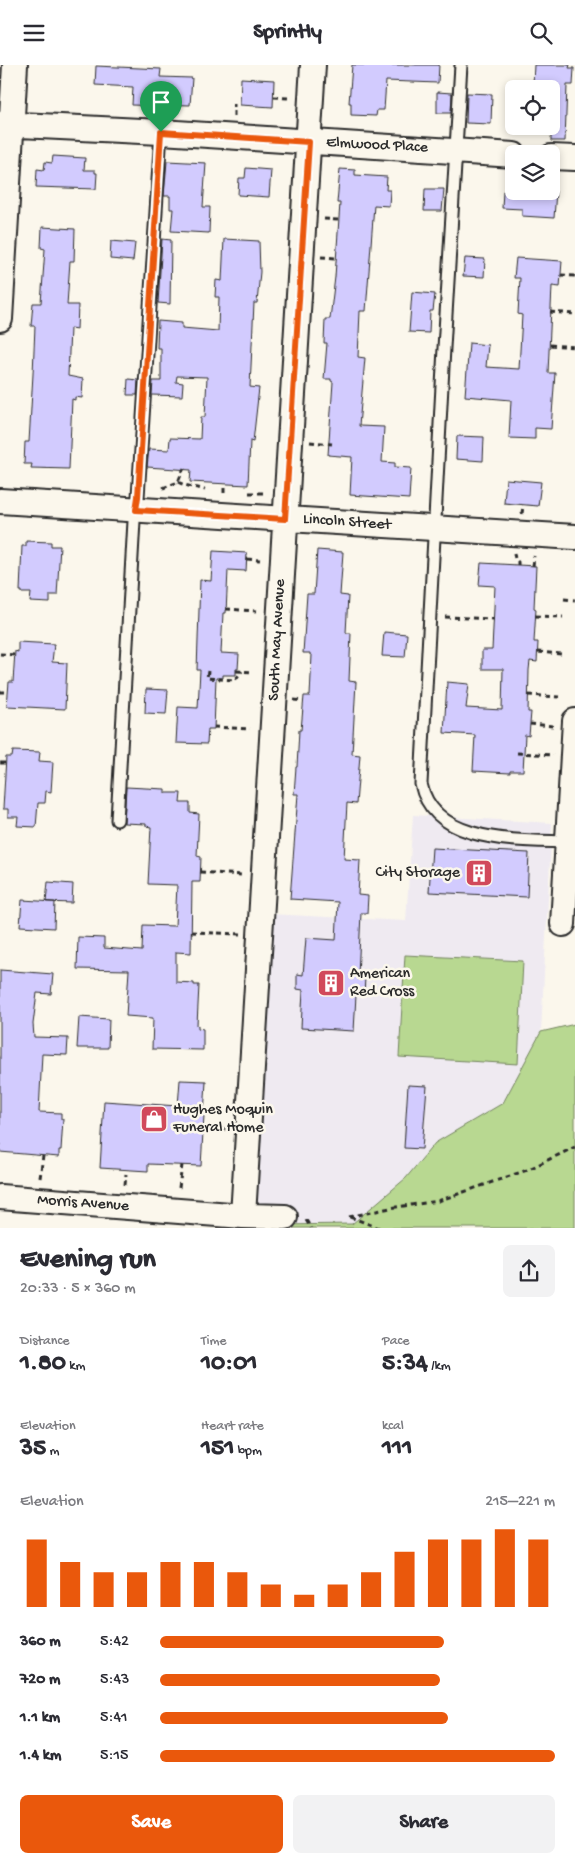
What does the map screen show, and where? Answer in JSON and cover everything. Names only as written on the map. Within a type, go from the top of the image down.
[{"type":"street","points":[[0,319],[6,124],[15,65]]},
{"type":"street","name":"South May Avenue","points":[[243,1216],[313,65]]},
{"type":"street","name":"Elmwood Place","points":[[6,124],[505,154]]},
{"type":"street","points":[[560,157],[575,158]]},
{"type":"street","name":"Lincoln Street","points":[[0,501],[575,537]]},
{"type":"street","points":[[563,924],[568,842],[566,723]]},
{"type":"street","name":"Morris Avenue","points":[[0,1197],[243,1216],[285,1217]]},
{"type":"lane","points":[[461,65],[421,784],[428,803],[441,817],[468,832],[494,839],[568,842]]},
{"type":"lane","points":[[118,820],[161,132]]},
{"type":"path","points":[[274,97],[288,98]]},
{"type":"path","points":[[318,219],[338,220]]},
{"type":"path","points":[[315,257],[336,258]]},
{"type":"path","points":[[561,275],[575,276]]},
{"type":"path","points":[[550,312],[575,314]]},
{"type":"path","points":[[550,345],[575,347]]},
{"type":"path","points":[[305,442],[332,443]]},
{"type":"path","points":[[162,489],[178,482],[184,468]]},
{"type":"path","points":[[178,482],[187,487],[198,487],[210,491]]},
{"type":"path","points":[[216,491],[232,492]]},
{"type":"path","points":[[248,493],[264,493]]},
{"type":"path","points":[[247,559],[260,560]]},
{"type":"path","points":[[564,599],[575,600]]},
{"type":"path","points":[[226,609],[257,611]]},
{"type":"path","points":[[430,616],[494,619]]},
{"type":"path","points":[[536,616],[563,617]]},
{"type":"path","points":[[538,652],[562,654]]},
{"type":"path","points":[[0,654],[15,655]]},
{"type":"path","points":[[208,671],[207,679],[235,680],[242,671]]},
{"type":"path","points":[[236,671],[253,672]]},
{"type":"path","points":[[0,692],[8,692]]},
{"type":"path","points":[[528,695],[559,697]]},
{"type":"path","points":[[530,724],[566,723]]},
{"type":"path","points":[[214,727],[250,729]]},
{"type":"path","points":[[516,753],[555,755]]},
{"type":"path","points":[[0,763],[6,763]]},
{"type":"path","points":[[200,872],[241,875]]},
{"type":"path","points":[[192,931],[237,934]]},
{"type":"path","points":[[203,1128],[226,1129]]},
{"type":"path","points":[[379,1228],[349,1217],[390,1208],[438,1201],[527,1170],[575,1147]]},
{"type":"path","points":[[40,1178],[43,1156]]},
{"type":"path","points":[[180,1189],[182,1165]]},
{"type":"path","points":[[122,1206],[126,1174]]},
{"type":"shaded area","points":[[413,815],[552,823],[541,1032],[503,1103],[435,1143],[406,1178],[352,1224],[248,1225],[269,914],[406,921]]},
{"type":"green space","points":[[405,955],[523,961],[518,1064],[399,1057]]},
{"type":"green space","points":[[575,1024],[575,1228],[277,1228],[279,1225],[352,1224],[406,1178],[435,1143],[503,1103],[541,1032]]},
{"type":"building","points":[[352,65],[439,65],[438,83],[386,81],[384,110],[377,110],[376,116],[351,115],[351,103],[349,103]]},
{"type":"building","points":[[534,65],[570,65],[569,68],[574,68],[573,85],[567,85],[565,141],[551,141],[551,135],[560,135],[560,80],[533,80]]},
{"type":"building","points":[[96,66],[161,69],[160,77],[192,78],[190,105],[132,105],[133,87],[95,85]]},
{"type":"building","points":[[241,78],[274,80],[273,107],[240,105]]},
{"type":"building","points":[[437,92],[452,93],[451,113],[437,113]]},
{"type":"building","points":[[467,93],[492,94],[491,124],[466,123]]},
{"type":"building","points":[[53,156],[85,158],[84,170],[95,170],[95,173],[97,173],[96,189],[36,187],[37,169],[44,170],[45,162],[52,163]]},
{"type":"building","points":[[167,161],[206,163],[203,207],[210,207],[209,233],[171,231],[173,209],[170,209],[170,196],[164,196]]},
{"type":"building","points":[[246,168],[271,170],[269,197],[238,195],[239,178],[245,178]]},
{"type":"building","points":[[340,169],[355,170],[355,175],[387,177],[386,190],[390,190],[389,206],[374,205],[366,311],[360,311],[358,357],[365,358],[359,426],[384,427],[382,462],[395,463],[395,467],[411,468],[409,499],[350,495],[352,457],[328,455],[333,382],[331,379],[324,379],[327,343],[324,343],[325,319],[330,319],[335,277],[340,203],[337,203]]},
{"type":"building","points":[[425,189],[444,189],[442,211],[424,211]]},
{"type":"building","points":[[503,191],[505,191],[505,200],[555,200],[554,218],[522,216],[522,209],[502,208]]},
{"type":"building","points":[[42,227],[75,229],[74,261],[70,261],[67,305],[78,305],[77,329],[70,328],[68,376],[83,379],[82,398],[75,397],[75,400],[72,399],[69,469],[31,468],[32,464],[24,464],[25,442],[29,442],[33,374],[35,326],[31,326],[33,303],[41,303],[45,249],[41,248]]},
{"type":"building","points":[[162,239],[171,240],[170,304],[158,303]]},
{"type":"building","points":[[224,239],[259,241],[260,272],[257,303],[254,303],[250,387],[259,388],[253,442],[250,441],[248,485],[190,482],[191,470],[147,467],[149,449],[169,450],[170,438],[200,439],[201,417],[205,417],[207,377],[177,376],[176,382],[183,383],[182,396],[152,395],[153,381],[161,381],[161,348],[157,348],[158,321],[182,323],[182,328],[218,331],[219,297],[215,297],[216,280],[222,281]]},
{"type":"building","points":[[111,241],[135,243],[133,261],[110,259]]},
{"type":"building","points":[[465,258],[485,259],[484,277],[463,276]]},
{"type":"building","points":[[516,258],[562,261],[560,287],[552,286],[548,373],[555,373],[551,429],[535,428],[535,439],[509,438],[511,400],[465,396],[469,343],[488,345],[486,367],[519,369],[522,315],[518,314],[520,278],[514,278]]},
{"type":"building","points":[[412,292],[435,294],[433,311],[430,311],[429,333],[409,332]]},
{"type":"building","points":[[128,379],[138,380],[137,395],[127,395]]},
{"type":"building","points":[[457,436],[484,437],[483,461],[456,459]]},
{"type":"building","points":[[506,479],[541,482],[538,506],[504,503]]},
{"type":"building","points":[[26,541],[51,542],[51,546],[60,546],[57,595],[50,595],[50,603],[30,602],[31,593],[22,593],[20,591],[22,546],[26,546]]},
{"type":"building","points":[[317,550],[343,552],[340,595],[348,596],[346,633],[351,633],[349,681],[356,682],[352,754],[360,755],[356,804],[347,803],[344,859],[360,860],[358,895],[368,896],[367,913],[361,913],[358,976],[365,977],[364,995],[356,995],[354,1031],[301,1028],[303,990],[297,989],[297,974],[303,975],[306,938],[336,940],[338,902],[290,899],[298,794],[294,794],[299,730],[301,730],[304,696],[310,696],[312,655],[310,653],[303,653],[307,594],[314,594]]},
{"type":"building","points":[[213,551],[247,553],[246,571],[228,570],[226,613],[223,613],[221,653],[239,654],[238,669],[236,669],[236,675],[223,675],[223,678],[216,678],[214,729],[208,729],[207,744],[176,743],[178,707],[198,708],[200,670],[197,670],[200,580],[211,581]]},
{"type":"building","points":[[481,563],[536,566],[534,642],[538,642],[537,662],[530,661],[528,712],[531,712],[529,736],[525,735],[523,771],[510,771],[510,773],[473,771],[475,735],[444,733],[447,682],[469,684],[466,708],[502,710],[503,669],[482,669],[482,650],[492,650],[495,586],[479,585]]},
{"type":"building","points":[[384,632],[407,634],[405,657],[382,656]]},
{"type":"building","points":[[18,642],[54,644],[52,662],[67,663],[65,709],[7,706],[9,682],[13,682],[15,651],[18,652]]},
{"type":"building","points":[[146,689],[168,690],[166,714],[145,713]]},
{"type":"building","points":[[13,751],[40,752],[39,761],[53,762],[51,792],[46,791],[45,803],[38,803],[36,827],[17,826],[18,817],[8,817],[8,809],[3,809],[6,757],[12,757]]},
{"type":"building","points":[[126,787],[165,789],[165,793],[181,793],[180,803],[190,803],[190,813],[199,814],[197,856],[201,857],[200,882],[192,882],[191,953],[176,952],[176,982],[199,985],[197,1025],[198,1028],[203,1029],[203,1050],[152,1049],[153,1018],[126,1016],[129,970],[77,969],[78,937],[104,938],[104,948],[142,951],[143,925],[175,926],[177,885],[148,884],[151,827],[146,826],[146,824],[124,823]]},
{"type":"building","name":"City Storage","points":[[432,848],[529,853],[527,897],[429,892]]},
{"type":"building","points":[[48,882],[73,884],[72,903],[46,902]]},
{"type":"building","points":[[22,900],[55,902],[54,928],[20,926]]},
{"type":"building","points":[[0,970],[53,974],[51,994],[37,993],[33,1024],[34,1037],[68,1038],[67,1055],[42,1054],[39,1112],[61,1113],[61,1119],[63,1119],[59,1157],[0,1152]]},
{"type":"building","points":[[79,1017],[109,1019],[108,1048],[77,1048]]},
{"type":"building","name":"Hughes Moquin Funeral Home","points":[[180,1080],[206,1081],[201,1166],[148,1164],[148,1171],[100,1168],[104,1101],[178,1106]]},
{"type":"building","points":[[408,1085],[427,1086],[422,1149],[404,1148]]},
{"type":"place","name":"City Storage","points":[[479,873]]},
{"type":"place","name":"American Red Cross","points":[[331,983]]},
{"type":"place","name":"Hughes Moquin Funeral Home","points":[[154,1119]]},
{"type":"route","points":[[161,132],[309,142],[285,519],[136,510],[161,132]]}]
